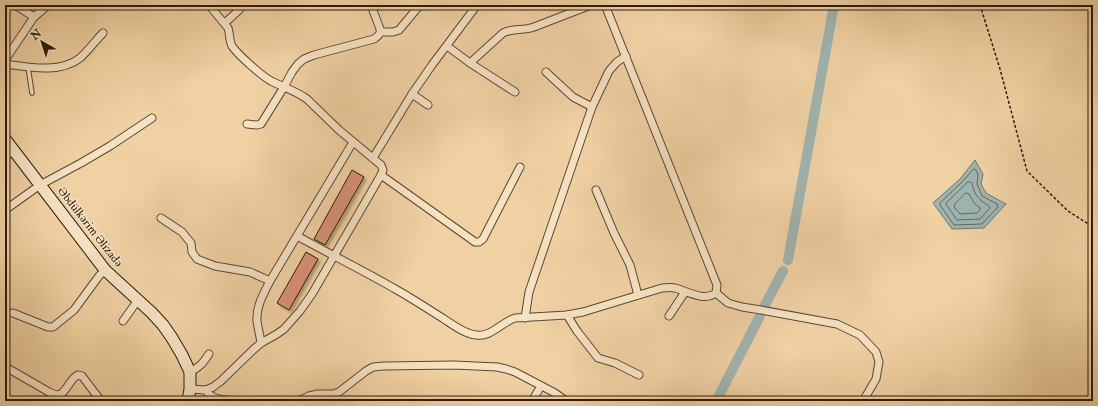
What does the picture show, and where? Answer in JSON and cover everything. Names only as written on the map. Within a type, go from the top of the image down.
[{"type":"street","points":[[15,5],[34,17]]},
{"type":"street","points":[[5,60],[34,17],[48,5]]},
{"type":"street","points":[[190,389],[206,390],[213,387],[261,343],[284,329],[300,311],[312,294],[381,175],[382,170],[380,165],[373,158],[353,142],[307,99],[265,77],[236,51],[230,41],[229,32],[225,23],[209,5]]},
{"type":"street","points":[[225,23],[243,5]]},
{"type":"street","points":[[371,5],[381,32]]},
{"type":"street","points":[[381,32],[394,32],[399,30],[420,5]]},
{"type":"street","points":[[373,158],[412,94],[477,5]]},
{"type":"street","points":[[470,63],[509,30],[527,29],[573,8],[591,5]]},
{"type":"street","points":[[605,5],[717,285],[716,293]]},
{"type":"street","points":[[247,124],[261,124],[292,72],[304,59],[374,39],[378,37],[381,32]]},
{"type":"street","points":[[5,64],[28,67],[57,68],[69,65],[80,58],[102,33]]},
{"type":"street","points":[[447,46],[515,92]]},
{"type":"street","points":[[525,318],[529,292],[592,107],[609,71],[616,62],[626,56]]},
{"type":"street","points":[[546,72],[573,97],[592,107]]},
{"type":"street","points":[[412,94],[428,105]]},
{"type":"street","points":[[5,210],[40,185],[110,146],[152,118]]},
{"type":"street","name":"Əbdülkərim Əlizadə","points":[[5,139],[9,153],[40,185],[105,270],[163,325],[190,372],[190,389],[187,401]]},
{"type":"street","points":[[261,343],[257,321],[258,312],[270,281],[353,142]]},
{"type":"street","points":[[381,175],[475,242],[480,242],[483,239],[520,167]]},
{"type":"street","points":[[596,190],[614,233],[630,265],[638,295]]},
{"type":"street","points":[[161,218],[182,232],[191,243],[192,252],[197,259],[214,266],[250,272],[270,281]]},
{"type":"street","points":[[297,236],[397,289],[453,325],[467,332],[482,336],[510,319],[567,315],[602,307],[662,288],[670,287],[684,292],[708,297],[716,293]]},
{"type":"street","points":[[13,313],[48,327],[53,327],[74,310],[105,270]]},
{"type":"street","points":[[669,316],[684,292]]},
{"type":"street","points":[[716,293],[728,302],[742,307],[837,324],[860,335],[876,352],[879,362],[876,379],[863,401]]},
{"type":"street","points":[[123,321],[138,300]]},
{"type":"street","points":[[567,315],[577,331],[598,358],[615,363],[639,376]]},
{"type":"street","points":[[190,372],[202,365],[210,354]]},
{"type":"street","points":[[298,401],[314,395],[333,394],[339,392],[366,370],[374,367],[454,365],[497,367],[506,369],[515,372],[555,393],[566,401]]},
{"type":"street","points":[[9,369],[56,395],[63,392],[74,376],[82,376],[101,401]]},
{"type":"street","points":[[532,401],[541,386]]},
{"type":"street","points":[[206,390],[213,398],[232,401]]},
{"type":"lane","points":[[28,67],[32,92]]},
{"type":"path","points":[[980,5],[1000,69],[1027,171],[1068,211],[1093,228]]},
{"type":"water","points":[[975,160],[983,174],[981,184],[986,193],[1006,204],[984,228],[952,229],[933,203],[960,179]]},
{"type":"building","points":[[352,170],[364,177],[325,245],[314,239]]},
{"type":"building","points":[[306,252],[318,259],[289,310],[277,303]]},
{"type":"waterway","points":[[788,260],[834,5]]},
{"type":"waterway","points":[[765,305],[783,271]]},
{"type":"waterway","points":[[716,401],[760,316]]}]
